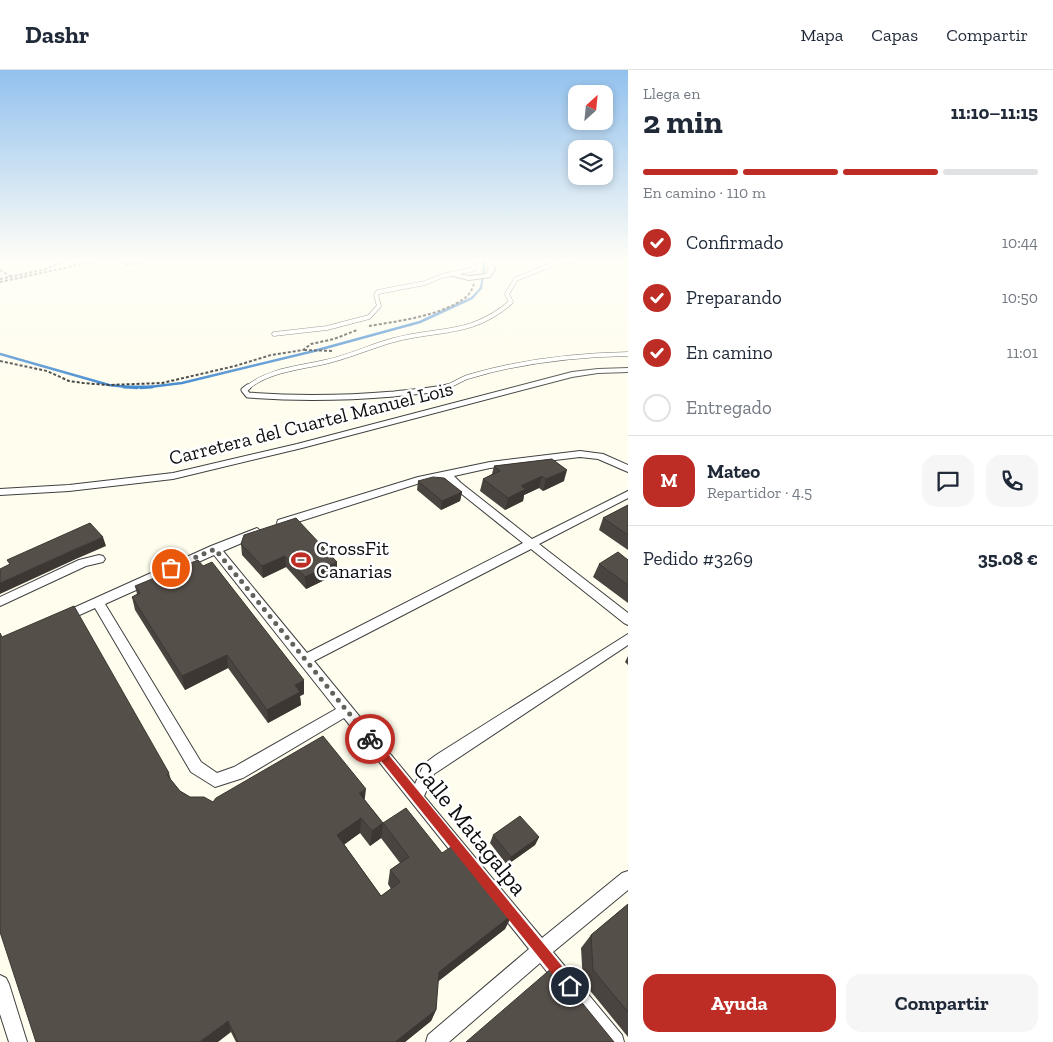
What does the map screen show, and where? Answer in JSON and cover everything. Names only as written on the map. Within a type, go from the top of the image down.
[{"type":"street","name":"Carretera del Cuartel Manuel Lois","points":[[0,492],[69,488],[173,476],[299,446],[572,375],[598,371],[628,370]]},
{"type":"street","points":[[56,620],[269,527],[418,480],[490,465],[580,454],[600,456],[628,469]]},
{"type":"street","points":[[447,474],[458,485],[628,620]]},
{"type":"street","points":[[305,660],[628,494]]},
{"type":"street","name":"Calle Matagalpa","points":[[215,549],[615,1042]]},
{"type":"street","points":[[0,602],[82,563],[99,560]]},
{"type":"street","points":[[96,602],[110,620],[196,767],[215,780],[238,773],[346,710]]},
{"type":"street","points":[[416,798],[428,769],[628,639]]},
{"type":"street","points":[[434,1042],[540,950],[628,878]]},
{"type":"street","points":[[0,984],[18,1042]]},
{"type":"lane","points":[[274,334],[327,328],[369,317],[379,306]]},
{"type":"lane","points":[[505,306],[491,320],[475,326],[383,342],[342,358],[288,370],[250,384],[244,390],[248,394],[273,397],[358,396],[423,392],[447,387],[469,376],[522,365],[582,355],[628,354]]},
{"type":"path","points":[[368,326],[420,316],[446,306]]},
{"type":"path","points":[[0,361],[47,371],[76,382],[109,385],[162,383],[235,366],[271,355],[303,350],[311,344],[334,339],[360,328]]},
{"type":"building","points":[[552,459],[567,470],[546,479],[542,476],[521,486],[526,489],[508,498],[483,479],[500,471],[494,466]]},
{"type":"building","points":[[433,477],[444,478],[462,492],[442,501],[418,481]]},
{"type":"building","points":[[628,505],[628,535],[603,518]]},
{"type":"building","points":[[296,518],[337,562],[305,577],[285,556],[262,566],[241,544],[244,535]]},
{"type":"building","points":[[90,523],[103,537],[0,583],[0,569],[10,564],[7,560]]},
{"type":"building","points":[[618,552],[628,560],[628,585],[599,564]]},
{"type":"building","points":[[198,560],[203,566],[212,562],[304,680],[295,685],[300,692],[267,710],[227,655],[182,676],[132,597],[140,593],[135,586]]},
{"type":"building","points":[[74,606],[169,773],[167,775],[180,791],[190,797],[204,797],[213,802],[216,798],[323,736],[366,789],[359,793],[383,823],[406,808],[442,853],[454,845],[512,915],[439,972],[436,1010],[395,1042],[238,1042],[228,1021],[199,1042],[36,1042],[0,932],[0,633],[2,637]],"holes":[[[361,818],[372,831],[383,823],[409,857],[390,870],[400,882],[381,896],[337,835]]]},
{"type":"building","points":[[520,816],[539,837],[511,857],[493,835]]},
{"type":"building","points":[[628,904],[628,1012],[593,970],[591,935]]},
{"type":"building","points":[[553,967],[614,1042],[466,1042]]},
{"type":"waterway","points":[[149,387],[182,383],[314,351],[420,322],[454,306]]},
{"type":"waterway","points":[[0,354],[109,385],[128,387]]},
{"type":"waterway","points":[[128,387],[149,387]]},
{"type":"waterway","points":[[128,387],[137,388]]},
{"type":"waterway","points":[[141,388],[149,387]]},
{"type":"way so far","points":[[171,568],[215,549],[370,739]]},
{"type":"place","name":"CrossFit Canarias","points":[[301,560]]},
{"type":"route","points":[[370,739],[570,986]]}]
